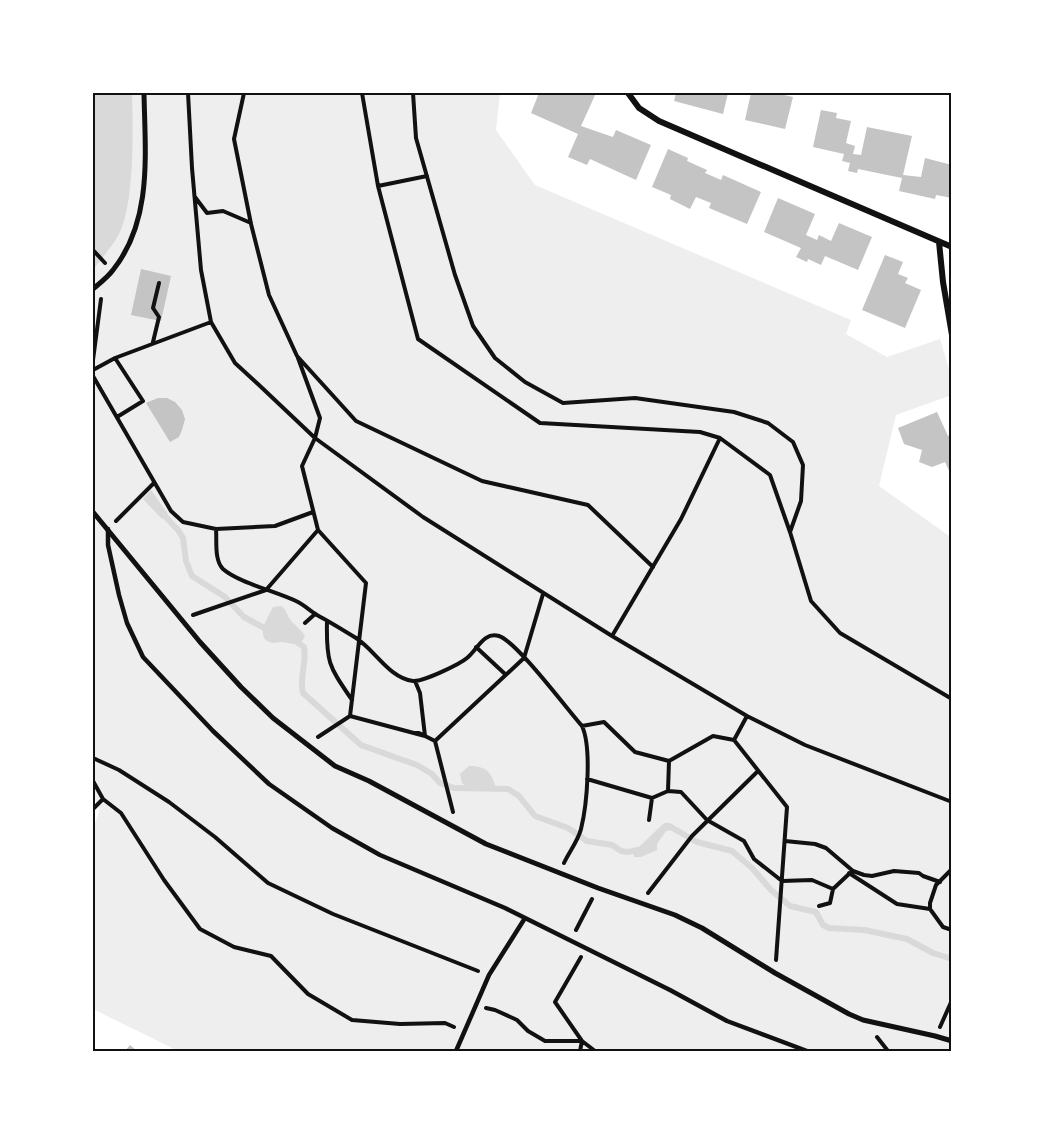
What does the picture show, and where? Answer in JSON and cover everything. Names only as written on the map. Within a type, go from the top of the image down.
[{"type":"street","points":[[93,289],[113,271],[128,248],[139,221],[143,203],[144,93]]},
{"type":"street","points":[[628,93],[639,108],[659,121],[952,247]]},
{"type":"street","points":[[939,242],[952,334]]},
{"type":"street","points":[[93,512],[180,619],[241,687],[273,718],[335,766],[486,844],[675,915],[702,928],[776,973],[856,1017],[952,1041]]},
{"type":"lane","points":[[108,529],[108,545],[119,595],[127,623],[143,657],[213,731],[269,784],[332,828],[380,855],[525,918],[727,1021],[807,1051]]},
{"type":"lane","points":[[456,1051],[489,975],[525,918]]},
{"type":"path","points":[[188,93],[201,270],[211,322],[235,363],[315,438],[423,517],[543,594],[747,716],[805,745],[952,802]]},
{"type":"path","points":[[244,93],[234,139],[251,224],[269,296],[297,356],[320,418],[315,438],[302,466],[313,512],[318,530],[366,584],[350,716]]},
{"type":"path","points":[[362,93],[378,186],[418,339],[540,423],[700,432],[720,438],[770,475],[811,601],[840,633],[952,699]]},
{"type":"path","points":[[413,93],[416,138],[455,275],[473,326],[495,358],[525,382],[563,403],[635,398],[734,412],[768,423],[792,442],[803,465],[801,501],[790,532]]},
{"type":"path","points":[[378,186],[427,176]]},
{"type":"path","points":[[194,196],[207,213],[223,211],[251,224]]},
{"type":"path","points":[[93,250],[104,262]]},
{"type":"path","points":[[93,360],[105,278]]},
{"type":"path","points":[[153,343],[159,317],[153,308],[159,284]]},
{"type":"path","points":[[93,370],[115,358],[211,322]]},
{"type":"path","points":[[297,356],[356,421],[482,482],[588,505],[653,567]]},
{"type":"path","points":[[115,358],[143,401],[117,417]]},
{"type":"path","points":[[93,376],[171,511],[183,522],[216,529],[275,526],[313,512]]},
{"type":"path","points":[[612,636],[681,519],[720,438]]},
{"type":"path","points":[[108,529],[154,483]]},
{"type":"path","points":[[216,529],[217,557],[221,567],[266,590],[299,602],[315,614],[359,639],[401,677],[415,681],[424,679],[467,659],[476,647],[493,635],[513,644],[582,726],[586,735],[587,779],[580,831],[559,872]]},
{"type":"path","points":[[180,619],[266,590],[318,530]]},
{"type":"path","points":[[435,741],[524,658],[543,594]]},
{"type":"path","points":[[305,623],[315,614]]},
{"type":"path","points":[[327,620],[327,651],[331,669],[352,699]]},
{"type":"path","points":[[476,647],[505,674]]},
{"type":"path","points":[[415,681],[420,693],[425,736]]},
{"type":"path","points":[[332,728],[350,716],[419,733],[435,741],[448,792]]},
{"type":"path","points":[[734,740],[747,716]]},
{"type":"path","points":[[582,726],[604,722],[635,752],[669,761],[713,736],[734,740],[786,807],[776,973]]},
{"type":"path","points":[[93,758],[119,770],[170,801],[268,883],[333,914],[489,975]]},
{"type":"path","points":[[668,791],[669,761]]},
{"type":"path","points":[[641,903],[692,836],[757,772]]},
{"type":"path","points":[[587,779],[652,798],[668,791],[681,792],[707,820],[744,841],[754,859],[782,881],[812,880],[833,889]]},
{"type":"path","points":[[93,781],[103,799],[121,813],[164,880],[200,929],[234,947],[271,956],[308,993],[352,1020],[400,1024],[445,1023],[465,1030]]},
{"type":"path","points":[[649,820],[652,798]]},
{"type":"path","points":[[93,809],[103,799]]},
{"type":"path","points":[[785,841],[815,844],[826,848],[851,872],[897,904],[930,909]]},
{"type":"path","points":[[952,869],[934,889],[930,903],[930,909],[943,927],[952,930]]},
{"type":"path","points":[[851,872],[872,876],[894,871],[919,873],[940,882]]},
{"type":"path","points":[[819,906],[830,903],[833,889],[851,872]]},
{"type":"path","points":[[582,918],[592,900]]},
{"type":"path","points":[[585,948],[555,1002],[582,1041],[595,1051]]},
{"type":"path","points":[[935,1036],[952,1000]]},
{"type":"path","points":[[495,1010],[517,1020],[528,1032],[545,1041],[582,1041]]},
{"type":"path","points":[[580,1051],[582,1041]]},
{"type":"shaded area","points":[[93,93],[500,93],[496,130],[535,185],[851,320],[846,334],[887,357],[940,339],[952,379],[952,395],[896,415],[879,486],[952,538],[952,1051],[178,1051],[93,1009],[93,829],[100,809],[93,796]]},
{"type":"shaded area","points":[[93,93],[132,93],[133,126],[132,166],[124,223],[118,236],[93,270]]},
{"type":"shaded area","points":[[151,490],[168,514],[162,519],[143,499]]},
{"type":"shaded area","points":[[281,606],[305,636],[301,643],[273,643],[264,638],[264,628],[273,607]]},
{"type":"shaded area","points":[[469,766],[480,767],[487,771],[496,788],[469,789],[462,783],[460,774]]},
{"type":"shaded area","points":[[664,823],[675,826],[673,830],[666,831],[657,844],[657,850],[641,857],[634,857],[633,849],[640,846]]},
{"type":"building","points":[[539,93],[596,93],[581,126],[613,137],[616,130],[651,145],[636,180],[590,159],[587,165],[568,157],[578,134],[531,113]]},
{"type":"building","points":[[676,93],[728,93],[723,114],[674,101]]},
{"type":"building","points":[[751,93],[775,93],[793,97],[785,129],[745,120]]},
{"type":"building","points":[[821,110],[837,113],[836,118],[851,121],[846,143],[855,146],[853,154],[861,155],[867,127],[912,136],[903,175],[921,177],[925,158],[952,165],[952,198],[936,195],[935,199],[899,191],[902,178],[858,169],[857,173],[848,171],[850,163],[842,161],[844,154],[813,147]]},
{"type":"building","points":[[668,149],[707,170],[705,173],[721,180],[723,175],[761,192],[747,224],[709,208],[711,203],[696,197],[690,209],[670,199],[671,195],[652,187]]},
{"type":"building","points":[[778,198],[815,214],[806,235],[817,240],[819,235],[831,241],[839,223],[872,237],[858,270],[825,256],[821,265],[808,259],[807,262],[796,257],[801,248],[764,232]]},
{"type":"building","points":[[885,255],[903,262],[898,274],[908,278],[905,283],[921,290],[905,328],[862,310]]},
{"type":"building","points":[[141,269],[171,276],[161,321],[131,315]]},
{"type":"building","points":[[158,398],[167,398],[175,402],[182,410],[185,419],[179,437],[170,442],[146,403]]},
{"type":"building","points":[[937,412],[948,436],[952,434],[952,477],[945,462],[932,467],[919,462],[922,450],[904,444],[898,428]]},
{"type":"building","points":[[130,1045],[137,1051],[125,1051]]},
{"type":"waterway","points":[[160,511],[183,538],[186,561],[192,576],[225,597],[244,617],[268,630]]},
{"type":"waterway","points":[[294,640],[304,647],[303,693],[361,745],[417,765],[432,774],[440,783],[454,788],[508,789],[519,796],[535,816],[568,828],[587,841],[612,845],[621,851],[638,850]]},
{"type":"waterway","points":[[669,826],[697,842],[732,851],[790,906],[816,912],[823,925],[829,928],[864,930],[907,939],[933,953],[952,959]]}]
